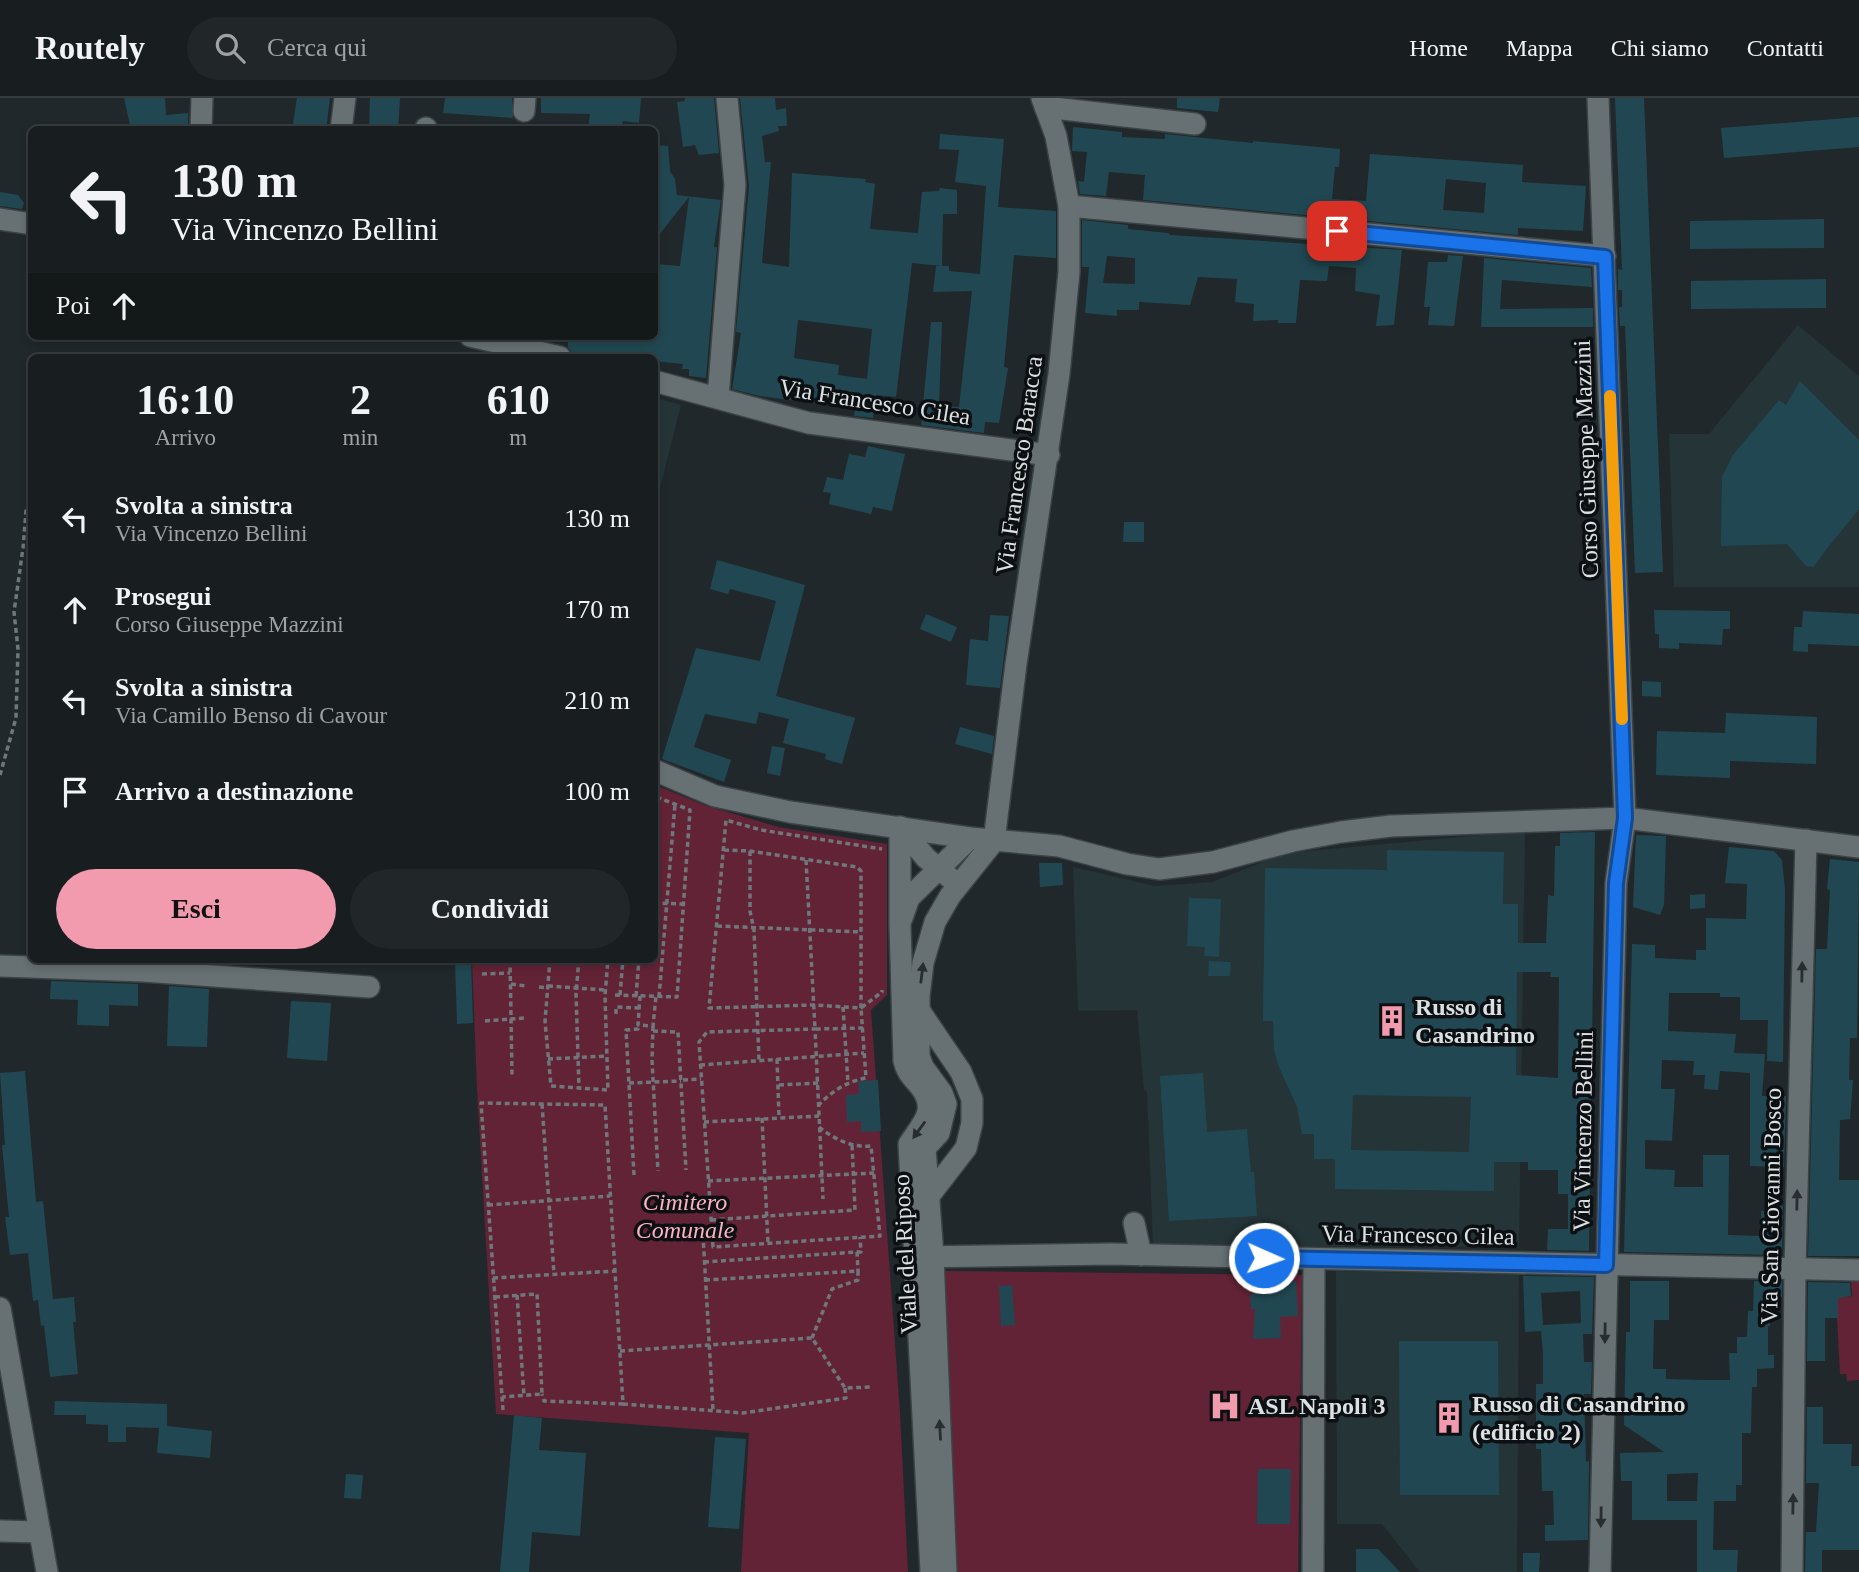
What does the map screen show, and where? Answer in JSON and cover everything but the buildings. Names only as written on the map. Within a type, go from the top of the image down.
[{"type":"street","points":[[201,126],[202,98]]},
{"type":"street","points":[[342,126],[345,98]]},
{"type":"street","points":[[718,398],[735,185],[727,98]]},
{"type":"street","name":"Corso Giuseppe Mazzini","points":[[1598,98],[1625,818]]},
{"type":"street","points":[[1043,102],[1195,124]]},
{"type":"street","name":"Via Francesco Baracca","points":[[994,841],[1016,664],[1049,455],[1069,272],[1069,206],[1056,136],[1043,102]]},
{"type":"street","points":[[1069,206],[1605,257]]},
{"type":"street","points":[[0,219],[28,223]]},
{"type":"street","points":[[495,340],[550,349]]},
{"type":"street","name":"Via Francesco Cilea","points":[[658,382],[809,423],[1049,455]]},
{"type":"street","points":[[658,773],[715,796],[790,812],[970,838],[1059,846],[1127,864],[1159,869],[1213,862],[1293,841],[1341,832],[1391,826],[1625,818],[1859,847]]},
{"type":"street","name":"Via Vincenzo Bellini","points":[[1600,1572],[1616,883],[1625,818]]},
{"type":"street","points":[[900,827],[938,869],[961,883]]},
{"type":"street","name":"Viale del Riposo","points":[[900,827],[904,1061],[905,1069],[924,1092],[928,1105],[926,1119],[908,1144],[923,1256],[946,1572]]},
{"type":"street","name":"Viale del Riposo","points":[[900,925],[909,898],[970,838]]},
{"type":"street","name":"Via San Giovanni Bosco","points":[[1792,1572],[1795,1268],[1806,840]]},
{"type":"street","name":"Viale del Riposo","points":[[931,1572],[923,1256],[929,1196],[925,1149],[939,1133],[946,1104],[919,1056],[922,963],[934,922],[994,841]]},
{"type":"street","points":[[922,886],[933,882],[942,887],[945,895],[943,908]]},
{"type":"street","points":[[0,967],[144,965],[369,987]]},
{"type":"street","points":[[919,1010],[961,1072],[972,1099],[972,1123],[966,1148],[929,1196]]},
{"type":"street","points":[[1134,1223],[1141,1255]]},
{"type":"street","name":"Via Francesco Cilea","points":[[923,1256],[1141,1255],[1859,1270]]},
{"type":"street","points":[[1313,1572],[1314,1260]]},
{"type":"street","points":[[0,1308],[6,1378],[47,1572]]},
{"type":"street","points":[[0,1531],[39,1532]]},
{"type":"path","points":[[0,775],[16,718],[18,649],[14,612],[28,507]]},
{"type":"path","points":[[539,987],[677,997],[690,810],[658,797]]},
{"type":"path","points":[[658,1171],[653,1029],[676,804]]},
{"type":"path","points":[[882,862],[882,848],[761,830],[726,820],[709,1008],[814,1005],[862,1008],[882,992],[882,979]]},
{"type":"path","points":[[724,849],[857,867],[861,871],[862,1008],[866,1078],[848,1083],[818,1106]]},
{"type":"path","points":[[750,851],[750,911],[759,1060]]},
{"type":"path","points":[[806,860],[823,1199]]},
{"type":"path","points":[[658,903],[683,904]]},
{"type":"path","points":[[717,926],[861,932]]},
{"type":"path","points":[[510,963],[512,1075]]},
{"type":"path","points":[[550,963],[545,1021],[551,1086],[608,1090],[611,994],[608,963]]},
{"type":"path","points":[[579,963],[576,988],[579,1088]]},
{"type":"path","points":[[611,994],[622,963]]},
{"type":"path","points":[[634,1175],[626,1030],[638,1030],[639,963]]},
{"type":"path","points":[[482,974],[510,973]]},
{"type":"path","points":[[511,984],[526,986]]},
{"type":"path","points":[[615,1014],[616,1007],[639,1008]]},
{"type":"path","points":[[843,1007],[848,1083]]},
{"type":"path","points":[[485,1021],[524,1018]]},
{"type":"path","points":[[638,1025],[678,1032],[686,1170]]},
{"type":"path","points":[[819,1127],[831,1136],[852,1144],[871,1146],[880,1236],[713,1247],[699,1042],[707,1032],[863,1028]]},
{"type":"path","points":[[700,1065],[864,1053]]},
{"type":"path","points":[[548,1059],[607,1056]]},
{"type":"path","points":[[777,1059],[779,1117]]},
{"type":"path","points":[[629,1083],[701,1079]]},
{"type":"path","points":[[779,1085],[818,1083]]},
{"type":"path","points":[[503,1410],[481,1103],[605,1105],[622,1404]]},
{"type":"path","points":[[542,1104],[554,1274]]},
{"type":"path","points":[[704,1122],[819,1116]]},
{"type":"path","points":[[762,1118],[768,1243]]},
{"type":"path","points":[[711,1220],[855,1210],[852,1144]]},
{"type":"path","points":[[708,1181],[873,1172]]},
{"type":"path","points":[[488,1205],[610,1196]]},
{"type":"path","points":[[712,1234],[703,1235],[713,1410]]},
{"type":"path","points":[[704,1262],[857,1252],[861,1251],[860,1237]]},
{"type":"path","points":[[813,1338],[832,1289],[858,1280],[857,1252]]},
{"type":"path","points":[[493,1278],[615,1271]]},
{"type":"path","points":[[705,1280],[858,1271]]},
{"type":"path","points":[[495,1297],[537,1294],[544,1401],[743,1413],[846,1398],[845,1388],[813,1338]]},
{"type":"path","points":[[517,1295],[524,1396]]},
{"type":"path","points":[[620,1351],[813,1338]]},
{"type":"path","points":[[845,1388],[872,1387]]},
{"type":"path","points":[[502,1397],[542,1394]]},
{"type":"shaded area","points":[[1798,325],[1859,376],[1859,587],[1674,587],[1669,434],[1709,434]]},
{"type":"shaded area","points":[[658,399],[681,405],[658,495]]},
{"type":"shaded area","points":[[1525,831],[1519,1247],[1153,1245],[1147,1092],[1144,1090],[1137,1010],[1078,1011],[1073,867],[1155,886],[1212,882],[1286,853]]},
{"type":"shaded area","points":[[1336,1271],[1519,1275],[1517,1572],[1420,1572],[1382,1524],[1337,1524]]},
{"type":"green space","name":"Cimitero Comunale","points":[[658,786],[707,806],[778,827],[887,844],[887,995],[871,1010],[900,1413],[908,1572],[741,1572],[749,1433],[496,1414],[472,963],[658,963]]},
{"type":"green space","points":[[944,1271],[1302,1275],[1298,1572],[957,1572]]},
{"type":"green space","points":[[1851,1280],[1859,1280],[1859,1380],[1847,1381],[1846,1374],[1840,1374],[1836,1298],[1852,1296]]},
{"type":"slow traffic","points":[[1610,396],[1622,719]]},
{"type":"place","name":"Russo di Casandrino","points":[[1392,1021]]},
{"type":"place","name":"ASL Napoli 3","points":[[1225,1406]]},
{"type":"place","name":"Russo di Casandrino (edificio 2)","points":[[1449,1418]]},
{"type":"route","points":[[1264,1258],[1606,1265],[1616,883],[1625,818],[1605,257],[1337,231]]}]
